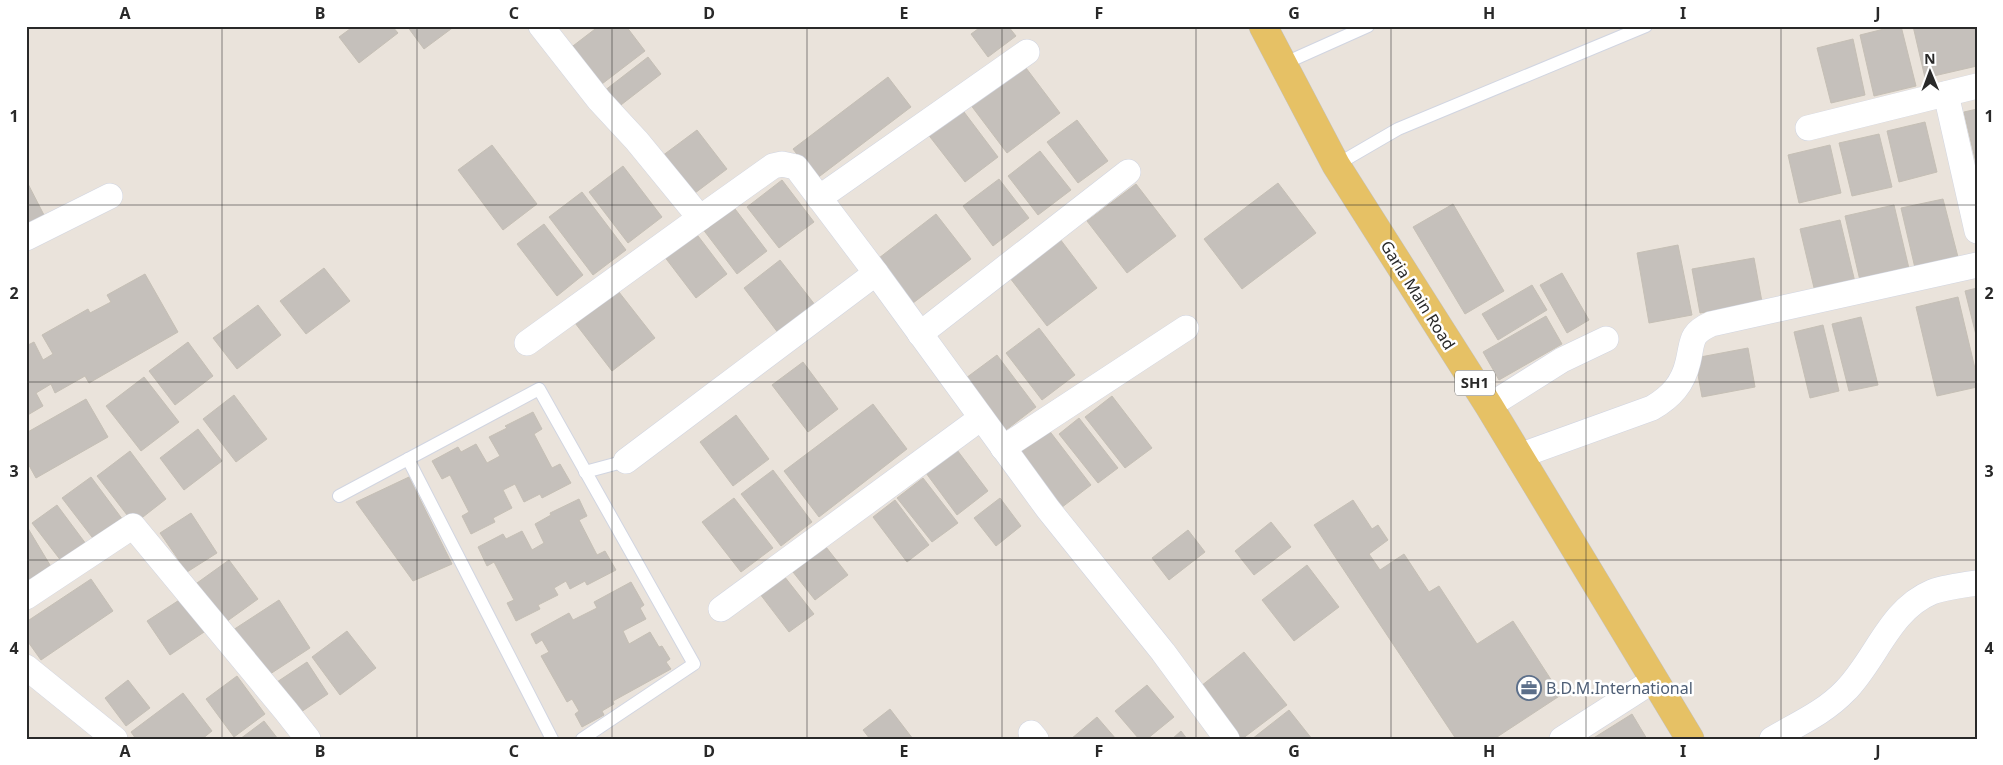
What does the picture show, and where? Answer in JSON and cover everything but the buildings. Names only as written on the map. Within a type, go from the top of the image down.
[{"type":"main road","name":"Garia Main Road","points":[[1263,26],[1336,165],[1489,406],[1690,739]]},
{"type":"street","points":[[541,26],[599,100],[700,218]]},
{"type":"street","points":[[819,198],[1027,52]]},
{"type":"street","points":[[1808,128],[1977,86]]},
{"type":"street","points":[[1946,94],[1977,231]]},
{"type":"street","points":[[526,343],[773,166],[782,164],[796,167],[876,273],[1048,509],[1163,652],[1227,739]]},
{"type":"street","points":[[920,334],[1128,172]]},
{"type":"street","points":[[26,238],[110,196]]},
{"type":"street","points":[[1519,456],[1652,408],[1669,398],[1678,385],[1688,363],[1691,344],[1695,335],[1706,326],[1977,265]]},
{"type":"street","points":[[626,461],[876,273]]},
{"type":"street","points":[[1003,448],[1186,328]]},
{"type":"street","points":[[1489,406],[1562,360],[1606,340]]},
{"type":"street","points":[[721,609],[981,418]]},
{"type":"street","points":[[26,597],[133,526],[308,739]]},
{"type":"street","points":[[1772,739],[1826,708],[1846,690],[1905,609],[1933,591],[1977,583]]},
{"type":"street","points":[[26,667],[115,739]]},
{"type":"street","points":[[1562,739],[1654,680]]},
{"type":"lane","points":[[1283,64],[1368,26]]},
{"type":"lane","points":[[1336,165],[1398,129],[1646,26]]},
{"type":"lane","points":[[340,496],[539,389],[584,472],[694,664],[582,739]]},
{"type":"lane","points":[[408,459],[552,739]]},
{"type":"lane","points":[[584,472],[626,461]]},
{"type":"place","name":"B.D.M.International","points":[[1529,688]]}]
